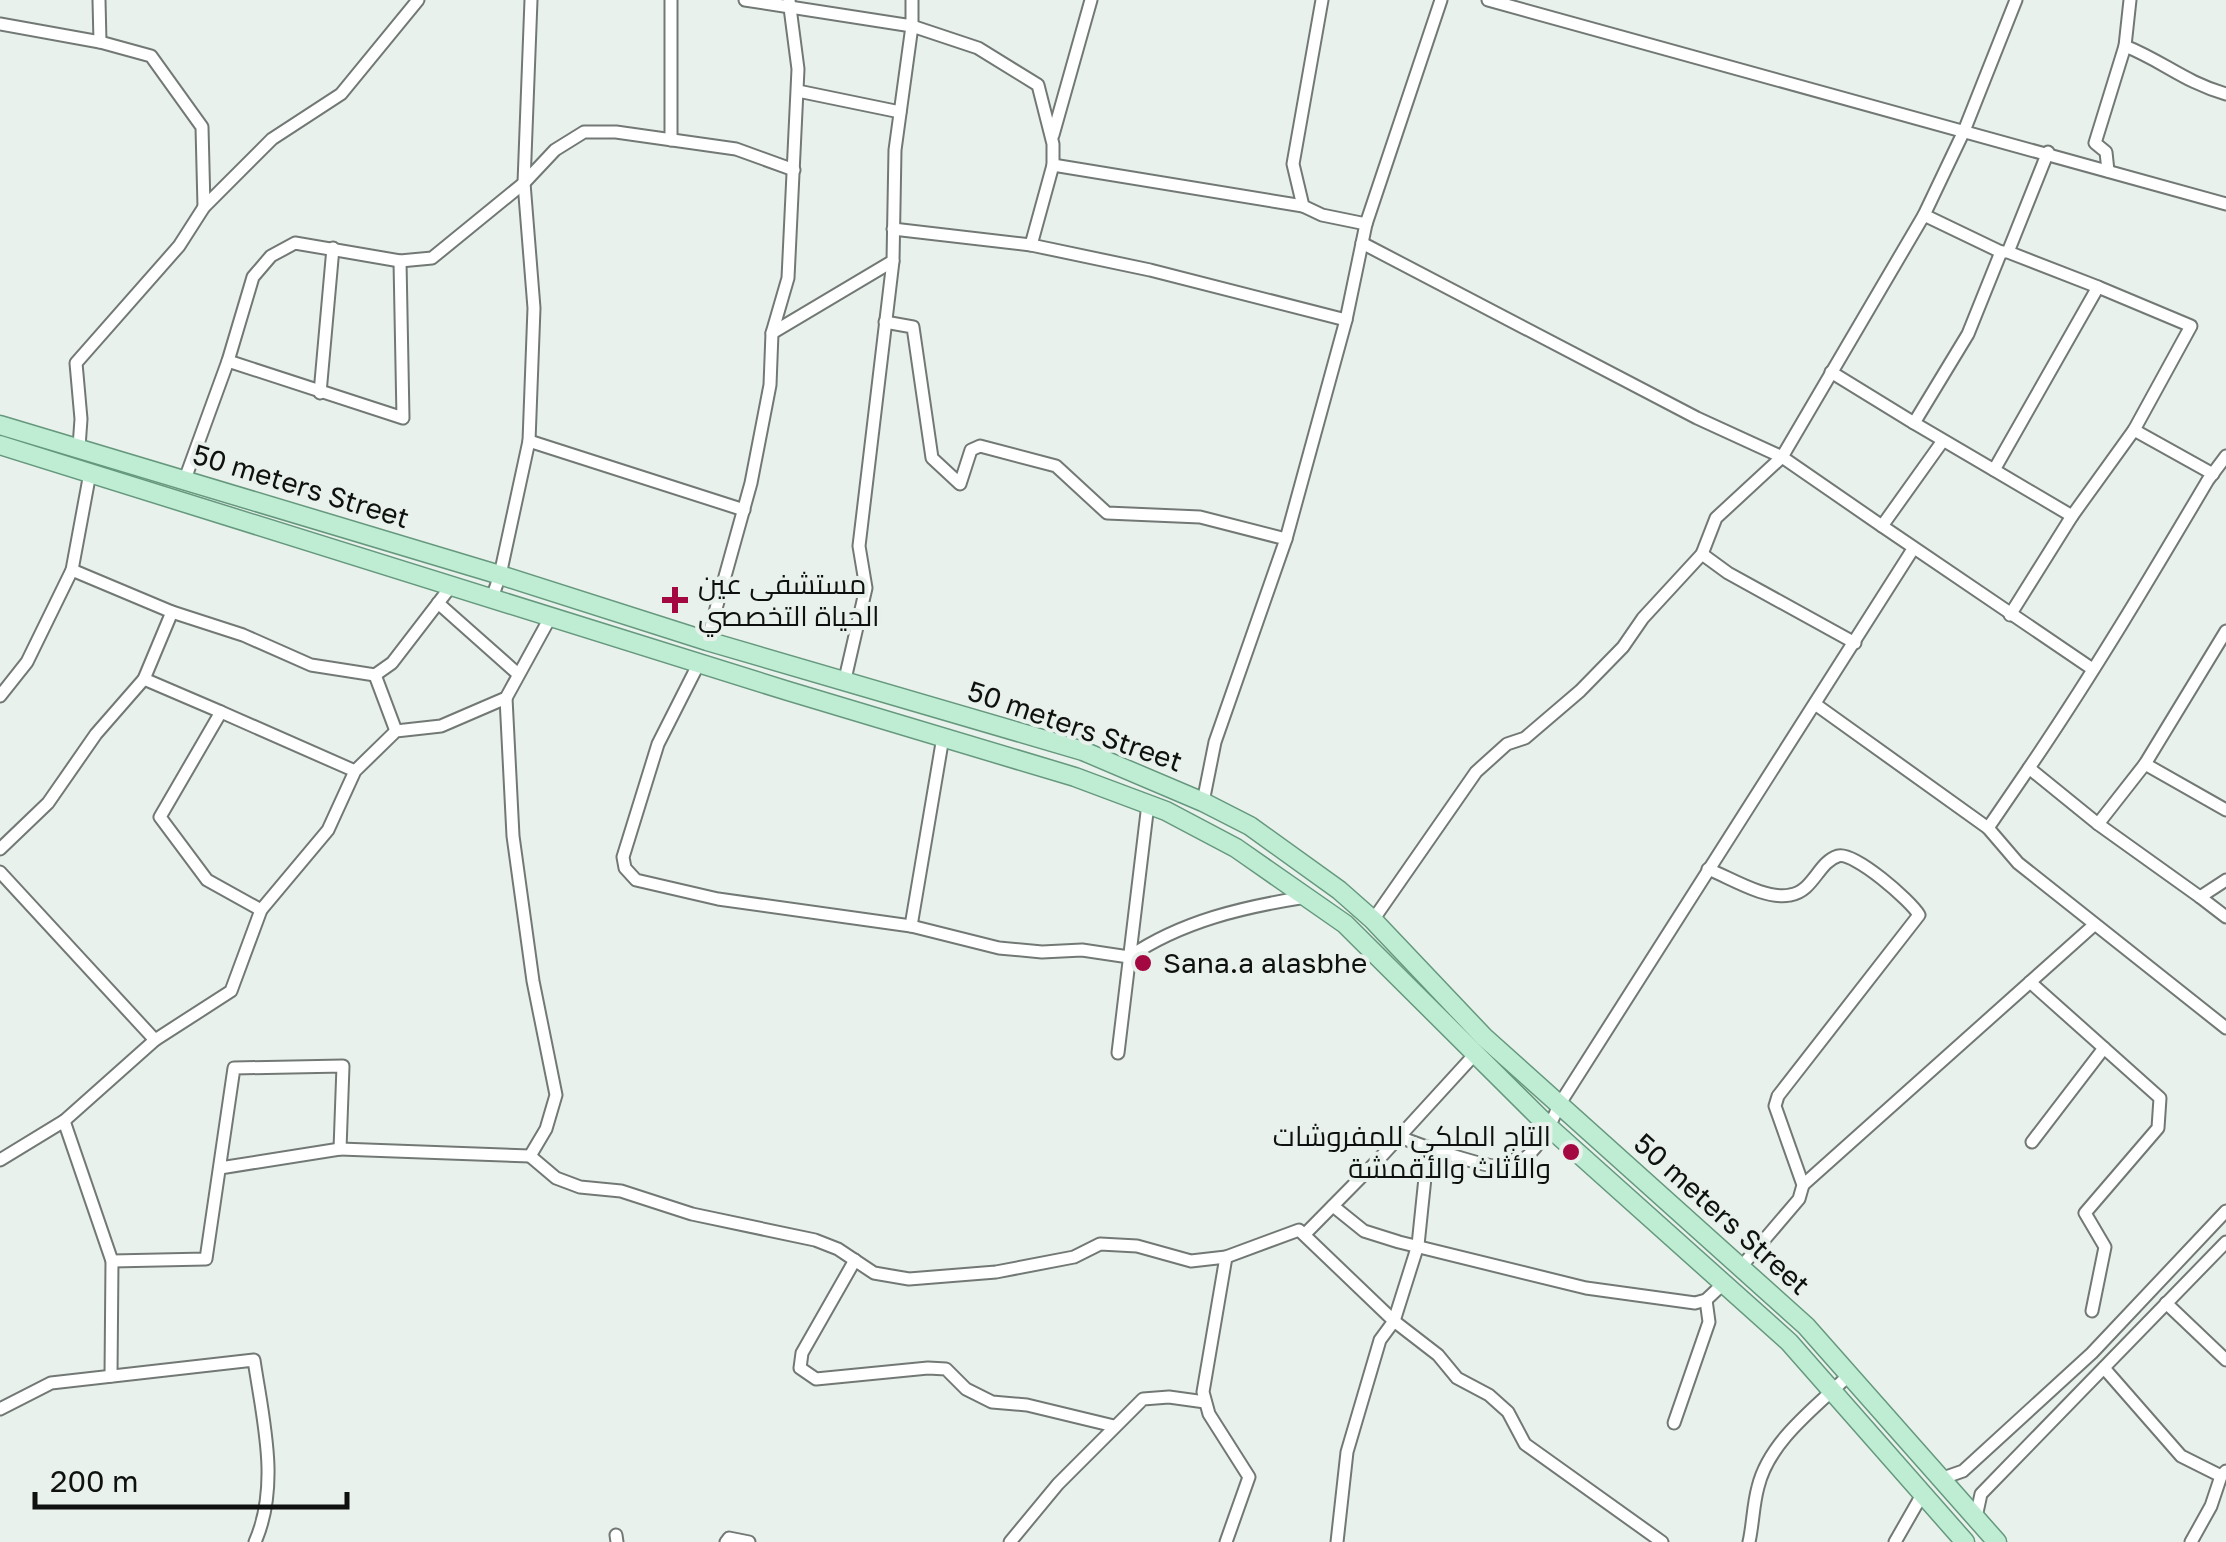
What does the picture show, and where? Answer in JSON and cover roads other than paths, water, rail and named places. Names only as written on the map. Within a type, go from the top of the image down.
[{"type":"main road","name":"50 meters Street","points":[[0,425],[707,641],[1083,751],[1250,826],[1374,920],[1484,1037],[1806,1326],[1997,1542]]},
{"type":"main road","name":"50 meters Street","points":[[0,446],[1075,777],[1148,804],[1236,848],[1345,924],[1550,1128],[1789,1342],[1965,1542]]},
{"type":"main road","points":[[788,691],[792,666]]},
{"type":"main road","points":[[1236,848],[1250,826]]},
{"type":"main road","points":[[1707,1267],[1721,1249]]},
{"type":"street","points":[[99,0],[100,42]]},
{"type":"street","points":[[79,447],[76,363],[179,246],[204,206],[272,138],[341,94],[418,0]]},
{"type":"street","points":[[492,598],[528,442],[534,308],[524,183],[531,0]]},
{"type":"street","points":[[670,140],[671,0]]},
{"type":"street","points":[[745,0],[789,3],[912,26],[978,48],[1038,85],[1052,140],[1053,165],[1031,245]]},
{"type":"street","points":[[846,679],[866,588],[859,546],[892,262],[895,150],[912,0]]},
{"type":"street","points":[[1303,206],[1293,164],[1322,0]]},
{"type":"street","points":[[1203,802],[1215,742],[1286,539],[1346,320],[1366,224],[1441,0]]},
{"type":"street","points":[[1488,0],[2226,204]]},
{"type":"street","points":[[1374,920],[1476,772],[1507,744],[1525,738],[1623,647],[1643,618],[1702,554],[1716,518],[1782,457],[1924,215],[1964,131],[2016,0]]},
{"type":"street","points":[[2108,171],[2106,152],[2095,142],[2124,46],[2130,0]]},
{"type":"street","points":[[707,641],[744,510],[770,385],[772,334],[788,278],[798,91],[789,3]]},
{"type":"street","points":[[1052,140],[1086,4]]},
{"type":"street","points":[[0,24],[100,42],[150,56],[202,127],[204,206]]},
{"type":"street","points":[[2124,46],[2150,56],[2197,86],[2226,94]]},
{"type":"street","points":[[798,91],[900,112]]},
{"type":"street","points":[[185,479],[228,361],[253,276],[271,256],[295,243],[400,261],[432,258],[524,183],[555,150],[584,132],[616,132],[736,150],[794,170]]},
{"type":"street","points":[[1914,423],[1968,334],[2048,152]]},
{"type":"street","points":[[1053,165],[1303,206],[1366,224]]},
{"type":"street","points":[[1924,215],[2004,252],[2191,326],[2134,430],[2072,516],[2010,615]]},
{"type":"street","points":[[893,229],[1031,245],[1150,270],[1346,320]]},
{"type":"street","points":[[1362,242],[1697,418],[1782,457],[2092,668]]},
{"type":"street","points":[[320,392],[332,248]]},
{"type":"street","points":[[228,361],[403,418],[400,261]]},
{"type":"street","points":[[772,334],[892,262]]},
{"type":"street","points":[[1994,470],[2098,287]]},
{"type":"street","points":[[886,322],[913,327],[932,458],[960,484],[971,450],[980,446],[1056,466],[1107,513],[1200,517],[1286,539]]},
{"type":"street","points":[[1830,372],[2072,516]]},
{"type":"street","points":[[2134,430],[2213,474]]},
{"type":"street","points":[[528,442],[744,510]]},
{"type":"street","points":[[1882,526],[1942,442]]},
{"type":"street","points":[[1988,828],[2092,668],[2112,644],[2226,456]]},
{"type":"street","points":[[0,696],[26,662],[72,570],[90,474]]},
{"type":"street","points":[[1400,1137],[1504,1167],[1523,1159],[1550,1128],[1558,1105],[1913,549]]},
{"type":"street","points":[[1702,554],[1728,573],[1854,644]]},
{"type":"street","points":[[72,570],[311,664],[375,675],[392,663],[452,586]]},
{"type":"street","points":[[438,603],[518,674]]},
{"type":"street","points":[[0,849],[48,803],[96,734],[144,679],[172,612]]},
{"type":"street","points":[[530,1156],[546,1128],[556,1095],[534,982],[513,836],[506,698],[551,616]]},
{"type":"street","points":[[2098,824],[2144,764],[2226,631]]},
{"type":"street","points":[[699,663],[658,744],[624,857],[625,868],[636,880],[718,900],[911,926],[999,948],[1082,950],[1129,956],[1200,920],[1310,896]]},
{"type":"street","points":[[375,675],[396,731]]},
{"type":"street","points":[[144,679],[356,772]]},
{"type":"street","points":[[0,1160],[64,1121],[155,1040],[231,991],[261,910],[328,830],[356,772],[396,731],[442,726],[506,698]]},
{"type":"street","points":[[1815,704],[1988,828],[2018,863],[2226,1028]]},
{"type":"street","points":[[220,712],[160,817],[206,880],[261,910]]},
{"type":"street","points":[[911,926],[943,737]]},
{"type":"street","points":[[2144,764],[2226,810]]},
{"type":"street","points":[[2029,768],[2098,824],[2226,916]]},
{"type":"street","points":[[1118,1053],[1148,804]]},
{"type":"street","points":[[1708,869],[1776,896],[1792,895],[1806,889],[1835,856],[1844,855],[1913,904],[1918,915],[1778,1096],[1775,1106],[1803,1186]]},
{"type":"street","points":[[0,872],[155,1040]]},
{"type":"street","points":[[2200,897],[2226,880]]},
{"type":"street","points":[[1741,1267],[1798,1199],[1803,1186],[2094,925]]},
{"type":"street","points":[[2030,982],[2160,1098],[2162,1106],[2158,1128],[2085,1213],[2105,1247],[2092,1311]]},
{"type":"street","points":[[2032,1142],[2104,1048]]},
{"type":"street","points":[[1306,1233],[1475,1054]]},
{"type":"street","points":[[112,1261],[206,1259],[234,1068],[344,1066],[340,1149]]},
{"type":"street","points":[[64,1121],[112,1261],[111,1376]]},
{"type":"street","points":[[1337,1542],[1347,1452],[1380,1340],[1394,1321],[1418,1245],[1428,1148]]},
{"type":"street","points":[[220,1168],[340,1149],[530,1156],[556,1178],[580,1187],[621,1192],[692,1214],[815,1240],[874,1273],[910,1279],[951,1278],[1015,1268],[1074,1257],[1100,1244],[1136,1246],[1191,1261],[1226,1257],[1299,1230],[1394,1321],[1438,1355],[1457,1378],[1489,1395],[1508,1412],[1524,1444],[1662,1542]]},
{"type":"street","points":[[1332,1206],[1364,1230],[1586,1288],[1695,1303],[1706,1300],[1724,1282]]},
{"type":"street","points":[[1943,1478],[1963,1471],[2092,1353],[2226,1211]]},
{"type":"street","points":[[1976,1517],[1981,1494],[2226,1242]]},
{"type":"street","points":[[1226,1257],[1203,1392],[1208,1414],[1249,1477],[1226,1542]]},
{"type":"street","points":[[855,1260],[802,1353],[800,1368],[816,1379],[928,1368],[946,1370],[966,1389],[992,1402],[1027,1404],[1114,1426]]},
{"type":"street","points":[[1674,1423],[1709,1322],[1706,1300]]},
{"type":"street","points":[[2166,1303],[2226,1360]]},
{"type":"street","points":[[0,1410],[51,1383],[254,1360],[268,1482],[264,1521],[255,1542]]},
{"type":"street","points":[[2104,1368],[2181,1456],[2224,1473],[2191,1542]]},
{"type":"street","points":[[1749,1542],[1758,1484],[1766,1464],[1778,1445],[1848,1376]]},
{"type":"street","points":[[1010,1542],[1058,1484],[1143,1399],[1169,1397],[1205,1402]]},
{"type":"street","points":[[1894,1542],[1922,1493]]},
{"type":"street","points":[[726,1542],[728,1538],[749,1542]]},
{"type":"place","name":"مستشفى عين الحياة التخصصي","points":[[675,600]]},
{"type":"place","name":"Sana.a alasbhe","points":[[1143,963]]},
{"type":"place","name":"التاج الملكي للمفروشات والأثاث والأقمشة","points":[[1571,1152]]}]
